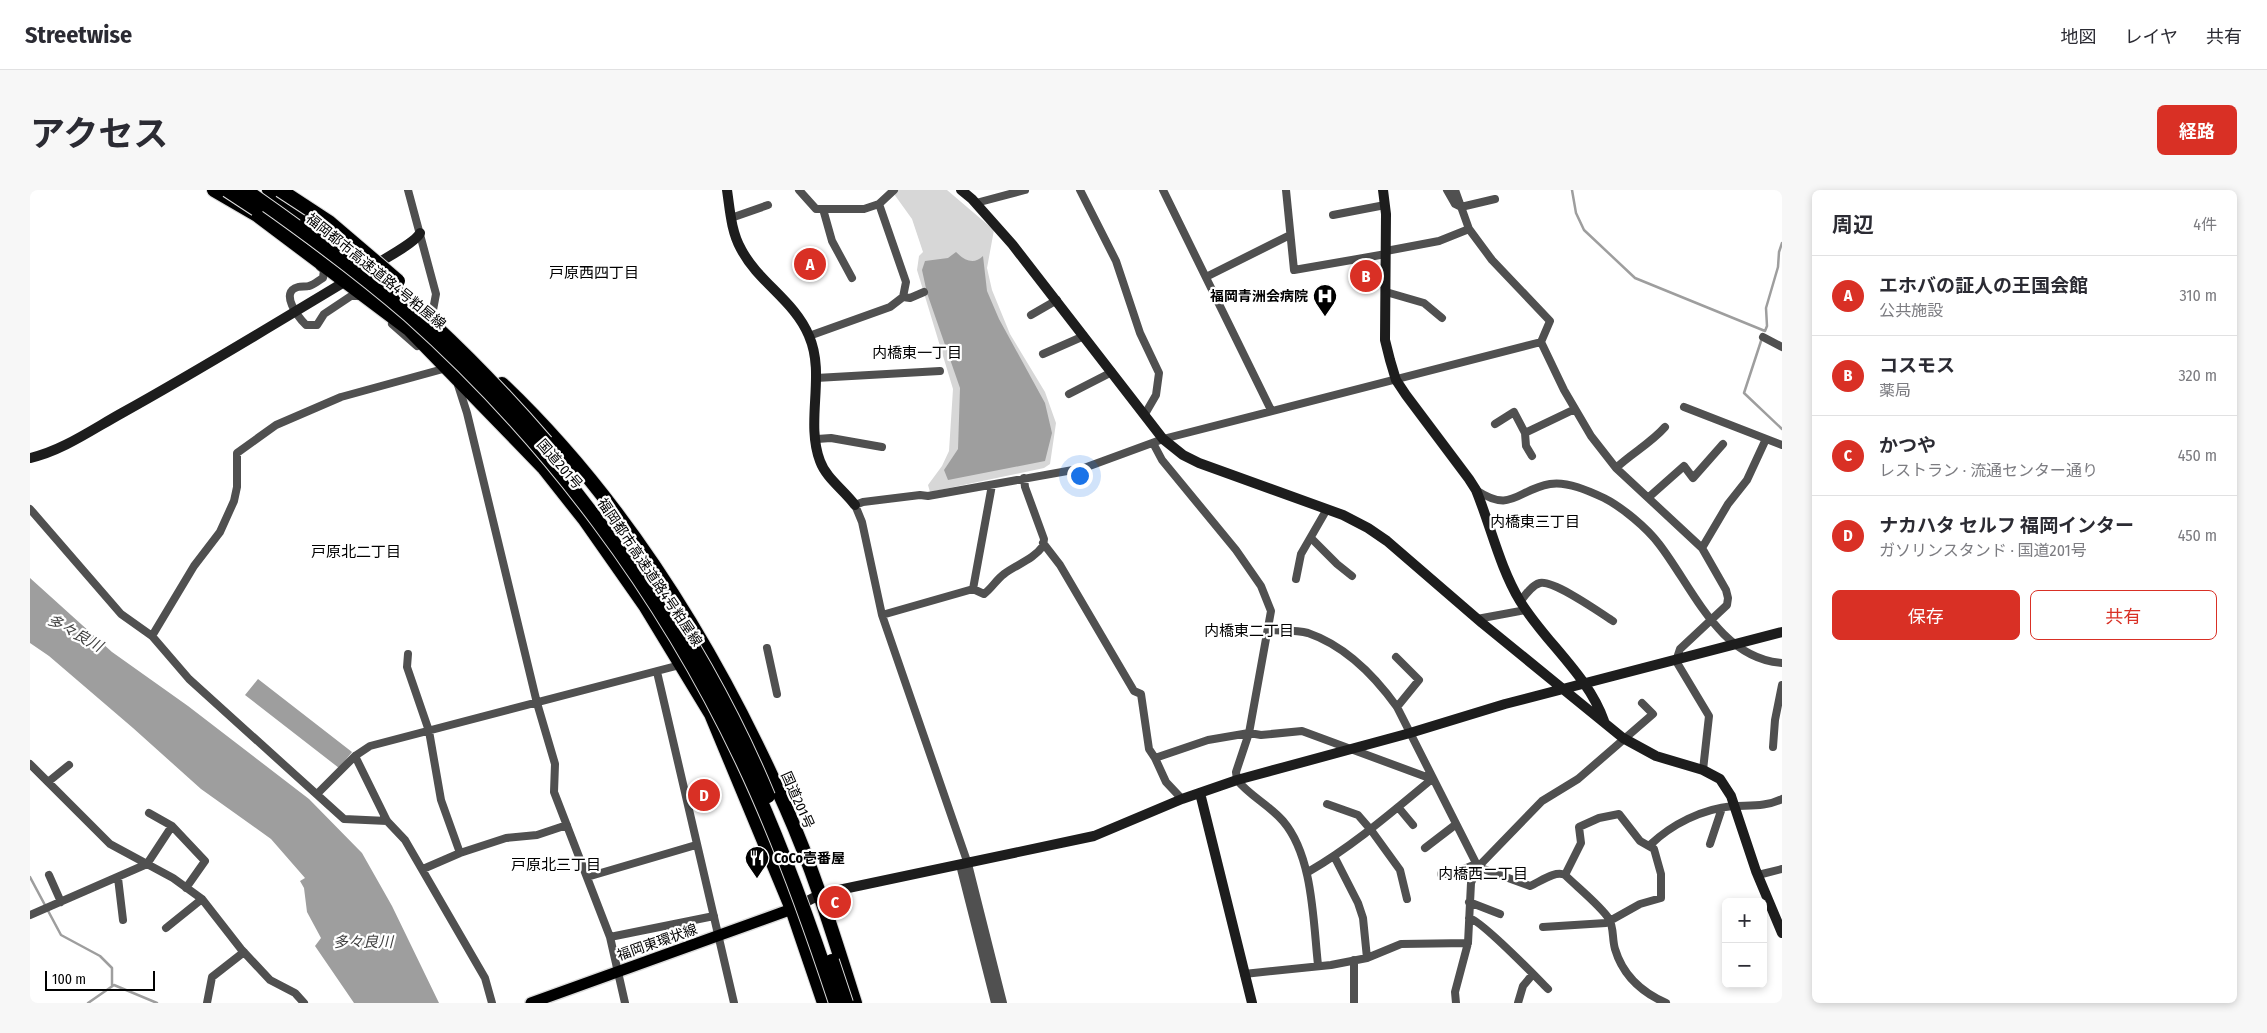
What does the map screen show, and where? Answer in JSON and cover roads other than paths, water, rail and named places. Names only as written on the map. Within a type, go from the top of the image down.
[{"type":"highway","name":"国道201号","points":[[214,190],[257,215],[346,280],[410,330],[543,467],[604,546],[646,607],[711,714],[792,909],[824,1003]]},
{"type":"highway","points":[[227,190],[300,239],[430,339],[432,338]]},
{"type":"highway","name":"福岡都市高速道路4号粕屋線","points":[[245,190],[309,234],[379,290],[432,338],[517,424],[594,514],[653,601],[690,661],[743,762],[767,816],[803,908],[836,1003]]},
{"type":"highway","points":[[261,190],[329,238],[380,278],[467,357]]},
{"type":"highway","name":"国道201号","points":[[269,190],[335,237],[432,318],[531,412],[573,460],[628,529],[668,587],[738,710],[786,807],[819,895],[855,1003]]},
{"type":"highway","points":[[280,190],[329,222],[360,247],[428,310],[467,357]]},
{"type":"highway","name":"福岡都市高速道路4号粕屋線","points":[[467,357],[523,415],[601,508],[661,594],[732,718],[754,761],[798,866],[846,1003]]},
{"type":"main road","name":"福岡東環状線","points":[[531,1003],[792,909]]},
{"type":"street","points":[[208,190],[248,212],[324,270],[323,278],[309,287],[298,286],[292,289],[290,300],[306,325],[311,327],[317,325],[324,314],[351,296],[359,294],[444,369],[462,391],[537,703],[555,764],[554,792],[610,937],[625,1003]]},
{"type":"street","points":[[408,190],[436,294],[433,310]]},
{"type":"street","points":[[727,190],[731,218],[740,249],[751,265],[795,314],[809,336],[816,378],[816,440],[820,461],[826,472],[855,505],[862,522],[882,615],[964,864],[1003,1003]]},
{"type":"street","points":[[799,190],[816,209],[864,209],[879,204],[894,190]]},
{"type":"street","points":[[961,190],[976,203],[1057,300],[1145,414],[1158,441],[1162,460],[1236,550],[1261,586],[1271,610],[1269,630],[1249,733],[1236,772],[1237,780],[1284,822],[1308,872],[1318,965]]},
{"type":"street","points":[[976,203],[1025,190]]},
{"type":"street","points":[[1080,190],[1116,261],[1140,333],[1159,373],[1156,395],[1145,414]]},
{"type":"street","points":[[1163,190],[1271,410]]},
{"type":"street","points":[[1286,190],[1294,270],[1439,241],[1469,229]]},
{"type":"street","points":[[1383,190],[1386,252],[1385,340],[1396,380],[1476,490],[1504,567],[1523,606],[1583,683],[1601,710],[1605,723]]},
{"type":"street","points":[[1447,190],[1456,204],[1461,207],[1495,199]]},
{"type":"street","points":[[1455,190],[1469,229],[1492,260],[1550,321],[1541,342]]},
{"type":"street","points":[[809,336],[890,308],[903,297],[906,282],[879,204]]},
{"type":"street","points":[[731,218],[768,206]]},
{"type":"street","points":[[1333,215],[1385,206]]},
{"type":"street","points":[[822,209],[832,241],[852,278]]},
{"type":"street","points":[[30,458],[58,448],[196,372],[346,280],[415,242],[420,234]]},
{"type":"street","points":[[1206,277],[1290,235]]},
{"type":"street","points":[[903,297],[910,298],[924,292]]},
{"type":"street","points":[[1386,292],[1424,303],[1442,318]]},
{"type":"street","points":[[1031,314],[1057,300]]},
{"type":"street","points":[[1043,354],[1084,336]]},
{"type":"street","points":[[1763,337],[1782,347]]},
{"type":"street","points":[[855,505],[863,502],[928,496],[1084,468],[1158,441],[1271,410],[1541,342]]},
{"type":"street","points":[[1541,342],[1586,428],[1616,468],[1702,548],[1728,598],[1727,606],[1680,648],[1676,661],[1709,716],[1703,770]]},
{"type":"street","points":[[152,636],[194,566],[220,532],[234,501],[237,487],[238,453],[276,424],[341,397],[444,369]]},
{"type":"street","points":[[816,378],[940,371]]},
{"type":"street","points":[[1069,394],[1112,372]]},
{"type":"street","points":[[1684,407],[1782,445]]},
{"type":"street","points":[[1525,433],[1575,409]]},
{"type":"street","points":[[1495,424],[1514,412],[1525,433],[1526,446],[1532,456]]},
{"type":"street","points":[[1616,468],[1642,446],[1652,442],[1665,426]]},
{"type":"street","points":[[816,440],[831,438],[882,447]]},
{"type":"street","points":[[1702,548],[1728,504],[1747,480],[1766,439]]},
{"type":"street","points":[[1158,441],[1199,463],[1327,509],[1352,520],[1387,541],[1477,619],[1623,738],[1656,756],[1703,770],[1720,779],[1727,788],[1758,875],[1782,933]]},
{"type":"street","points":[[1649,497],[1684,466],[1693,478],[1723,444]]},
{"type":"street","points":[[1024,478],[1043,543],[1060,565],[1134,690],[1141,694],[1149,749],[1166,782],[1182,799]]},
{"type":"street","points":[[1476,490],[1491,500],[1504,502],[1550,484],[1579,487],[1606,499],[1645,529],[1658,544],[1712,621],[1734,644],[1755,658],[1782,663]]},
{"type":"street","points":[[973,589],[992,485]]},
{"type":"street","points":[[30,508],[121,614],[152,636],[189,679],[344,818],[387,821]]},
{"type":"street","points":[[1296,579],[1301,554],[1327,509]]},
{"type":"street","points":[[1311,538],[1352,576]]},
{"type":"street","points":[[882,615],[973,589],[984,594],[1006,572],[1017,568],[1039,551],[1043,543]]},
{"type":"street","points":[[1477,619],[1523,606],[1534,586],[1547,583],[1576,596],[1613,621]]},
{"type":"street","points":[[1269,630],[1307,633],[1343,651],[1364,667],[1381,684],[1397,707],[1455,825],[1477,865],[1530,886],[1554,875],[1561,873],[1565,875],[1610,920],[1615,948],[1623,968],[1646,994],[1666,1003]]},
{"type":"street","points":[[792,909],[819,895],[1094,836],[1182,799],[1237,780],[1410,733],[1564,688],[1676,661],[1782,632]]},
{"type":"street","points":[[766,648],[777,694]]},
{"type":"street","points":[[408,654],[406,667],[429,731],[441,800],[460,853]]},
{"type":"street","points":[[1396,658],[1419,680],[1397,707]]},
{"type":"street","points":[[318,793],[355,756],[370,746],[680,665]]},
{"type":"street","points":[[657,672],[734,1003]]},
{"type":"street","points":[[1773,747],[1775,720],[1782,685]]},
{"type":"street","points":[[1440,874],[1452,874],[1477,865],[1542,801],[1578,779],[1623,738],[1653,714],[1642,703]]},
{"type":"street","points":[[1155,758],[1208,740],[1249,733],[1302,731],[1324,737],[1348,749],[1432,779]]},
{"type":"street","points":[[355,756],[387,821],[405,840],[485,978],[492,1003]]},
{"type":"street","points":[[30,764],[110,844],[147,864],[202,899],[244,952],[270,980],[295,993],[304,1003]]},
{"type":"street","points":[[48,782],[69,765]]},
{"type":"street","points":[[1308,872],[1371,830],[1432,779]]},
{"type":"street","points":[[1200,793],[1252,1003]]},
{"type":"street","points":[[1650,845],[1685,820],[1722,808],[1771,804],[1782,799]]},
{"type":"street","points":[[1327,804],[1358,815],[1371,830],[1400,870],[1407,899]]},
{"type":"street","points":[[1398,808],[1412,825]]},
{"type":"street","points":[[1710,844],[1722,808]]},
{"type":"street","points":[[149,813],[172,826],[205,861],[186,888]]},
{"type":"street","points":[[1543,927],[1606,923],[1640,904],[1661,898],[1661,874],[1657,856],[1650,845],[1640,840],[1620,814],[1600,818],[1579,827],[1581,843],[1565,875]]},
{"type":"street","points":[[423,869],[460,853],[506,838],[537,835],[567,825]]},
{"type":"street","points":[[1425,848],[1455,825]]},
{"type":"street","points":[[30,915],[147,864],[172,826]]},
{"type":"street","points":[[587,877],[696,846]]},
{"type":"street","points":[[1334,856],[1363,918],[1367,958]]},
{"type":"street","points":[[964,864],[995,1003]]},
{"type":"street","points":[[1456,1003],[1455,992],[1468,943],[1471,883],[1477,865]]},
{"type":"street","points":[[1758,875],[1782,869]]},
{"type":"street","points":[[49,876],[61,902]]},
{"type":"street","points":[[118,878],[123,920]]},
{"type":"street","points":[[166,928],[202,899]]},
{"type":"street","points":[[1469,902],[1500,914]]},
{"type":"street","points":[[610,937],[714,916]]},
{"type":"street","points":[[1469,918],[1473,919],[1488,932],[1548,989]]},
{"type":"street","points":[[1244,974],[1331,965],[1367,958],[1401,944],[1468,943]]},
{"type":"street","points":[[207,1003],[212,977],[244,952]]},
{"type":"street","points":[[1354,960],[1354,1003]]},
{"type":"street","points":[[1518,1003],[1523,986],[1533,974]]},
{"type":"street","points":[[1642,1003],[1646,994]]},
{"type":"water","points":[[956,252],[970,261],[980,259],[983,256],[987,291],[999,319],[1045,403],[1052,433],[1045,461],[948,480],[944,470],[958,449],[960,388],[927,293],[922,270],[925,261],[948,258]]},
{"type":"water","name":"多々良川","points":[[30,578],[112,652],[188,706],[309,799],[362,853],[392,906],[439,1003],[354,1003],[315,946],[321,938],[307,912],[304,888],[300,881],[305,878],[271,839],[201,789],[49,656],[30,643]]},
{"type":"water","points":[[258,679],[352,752],[339,768],[245,695]]},
{"type":"waterway","points":[[1572,190],[1576,213],[1584,230],[1635,278],[1765,331]]},
{"type":"waterway","points":[[1765,331],[1767,326],[1766,308],[1778,267],[1782,243]]},
{"type":"waterway","points":[[1762,338],[1744,393],[1782,429]]},
{"type":"waterway","points":[[30,877],[61,935],[100,956],[112,968],[112,986]]},
{"type":"waterway","points":[[88,1003],[114,985],[157,1003]]},
{"type":"place","name":"エホバの証人の王国会館","points":[[810,264]]},
{"type":"place","name":"コスモス","points":[[1366,276]]},
{"type":"place","name":"福岡青洲会病院","points":[[1325,317]]},
{"type":"place","name":"ナカハタ セルフ 福岡インター","points":[[704,795]]},
{"type":"place","name":"CoCo壱番屋","points":[[757,879]]},
{"type":"place","name":"かつや","points":[[835,902]]},
{"type":"district","name":"戸原西四丁目","points":[[594,273]]},
{"type":"district","name":"内橋東一丁目","points":[[917,353]]},
{"type":"district","name":"内橋東三丁目","points":[[1535,522]]},
{"type":"district","name":"戸原北二丁目","points":[[356,552]]},
{"type":"district","name":"内橋東二丁目","points":[[1249,631]]},
{"type":"district","name":"戸原北三丁目","points":[[556,865]]},
{"type":"district","name":"内橋西二丁目","points":[[1483,874]]}]
